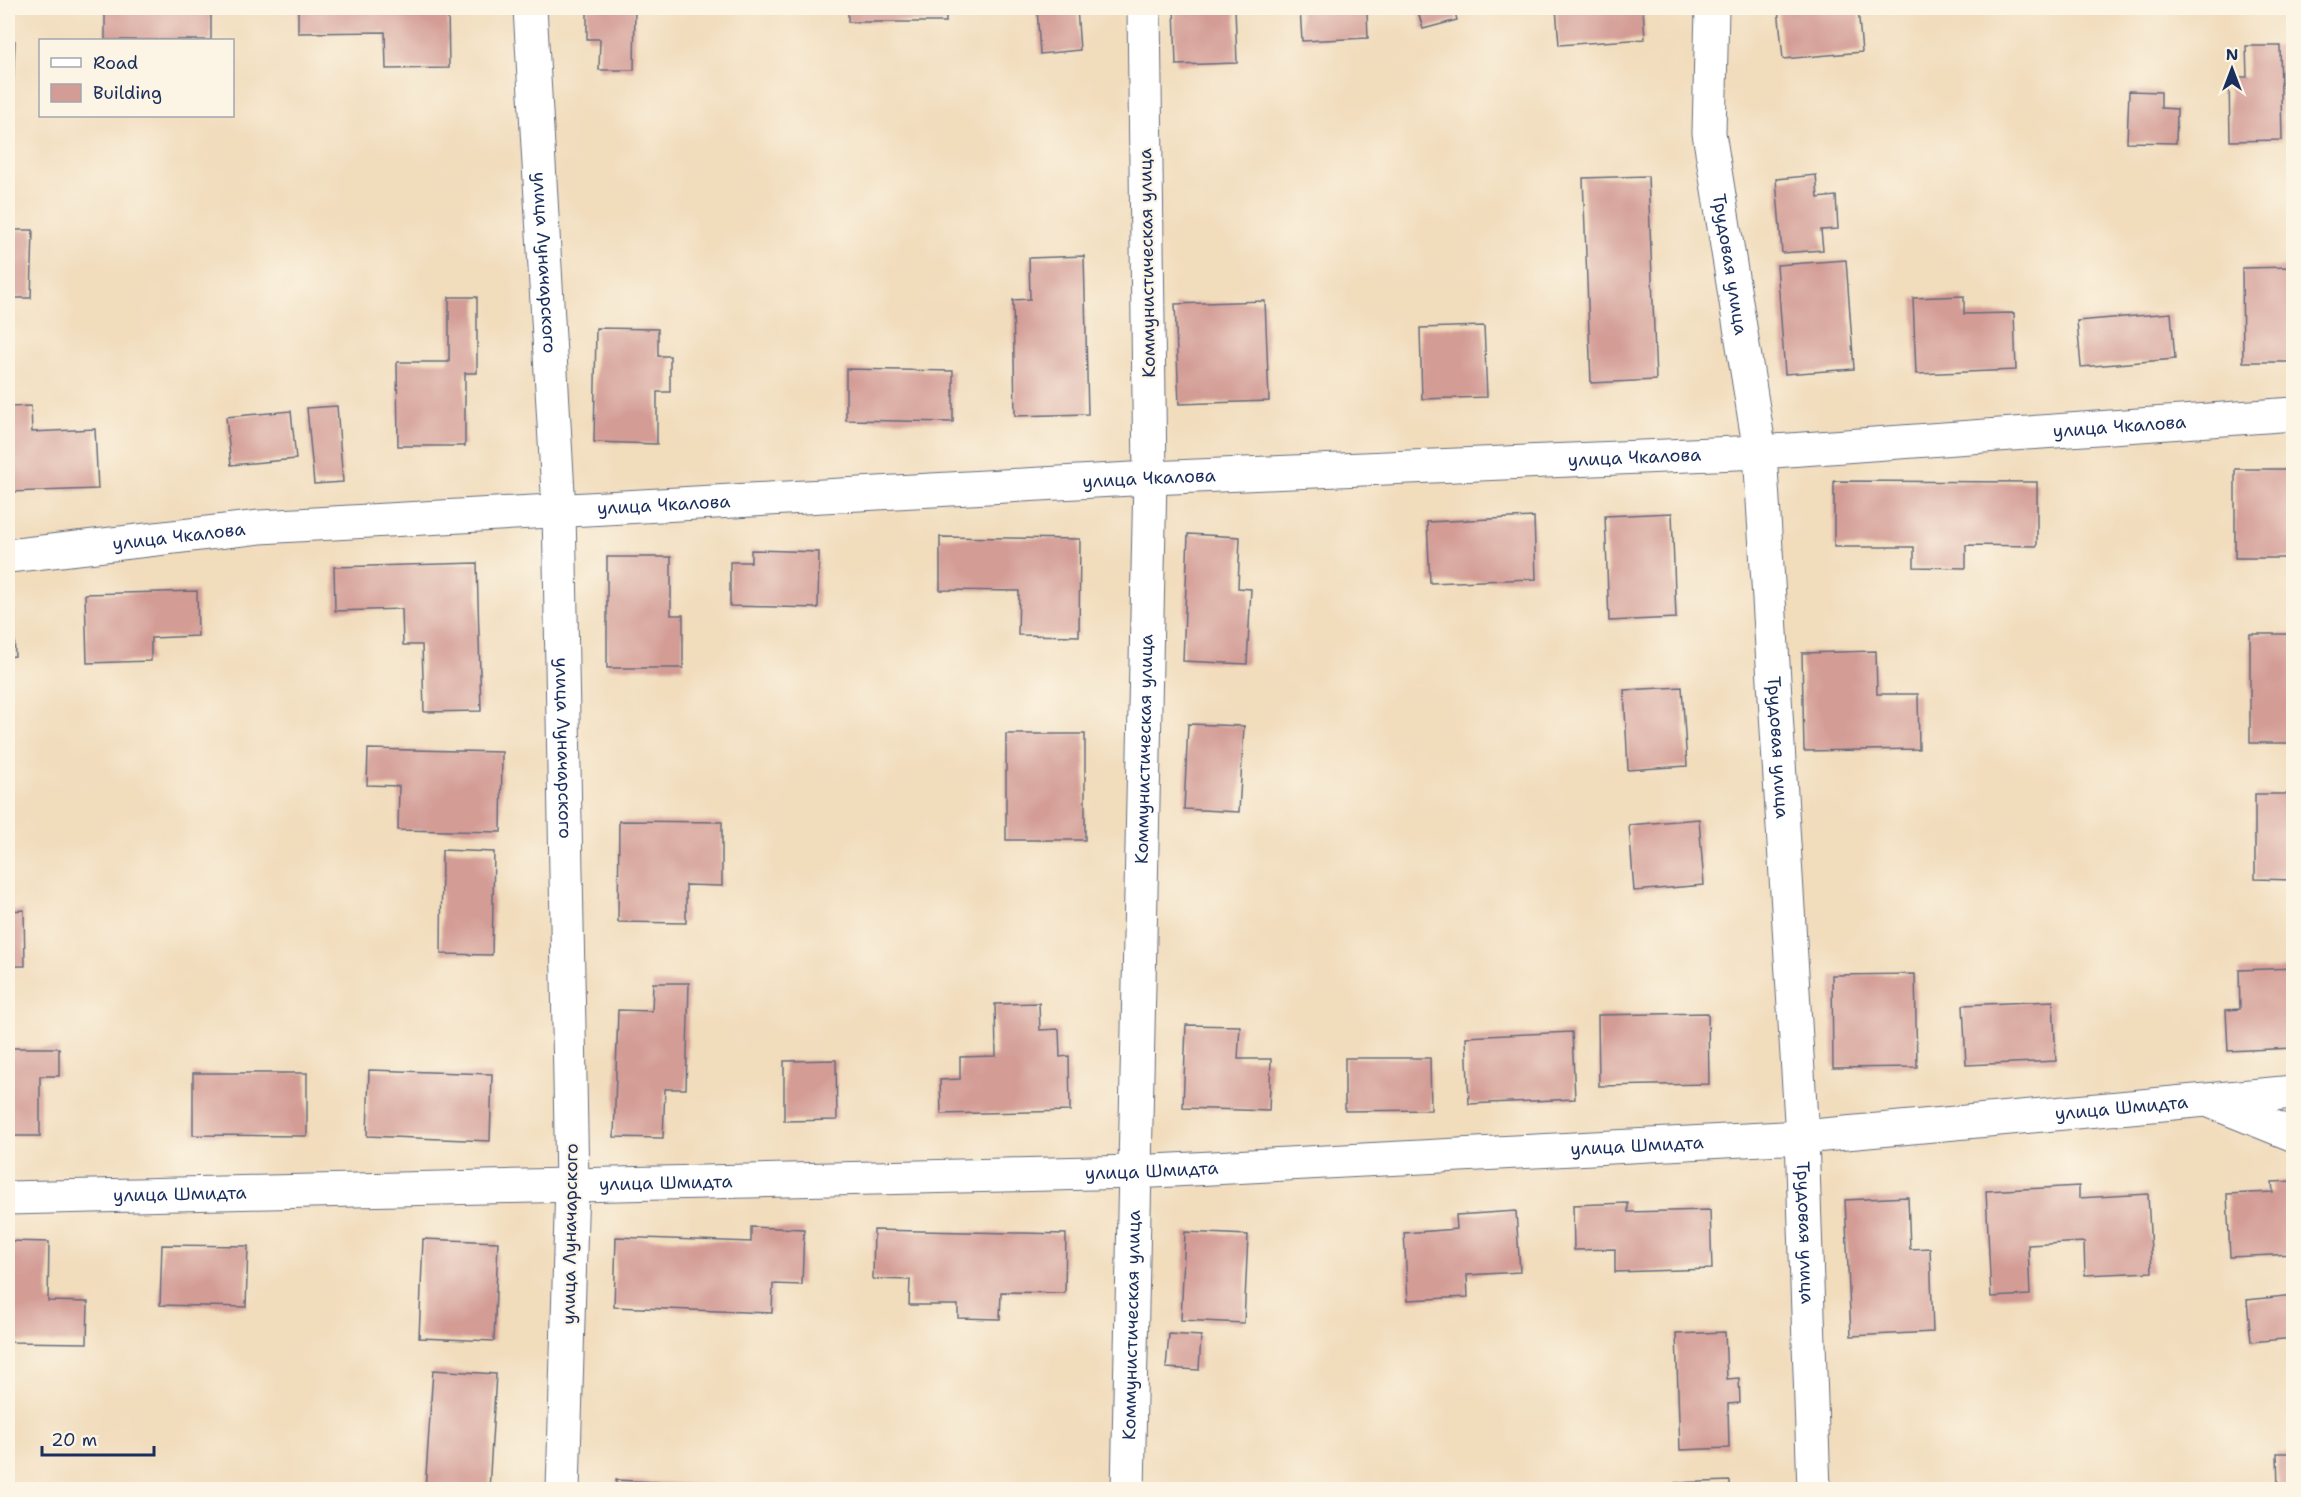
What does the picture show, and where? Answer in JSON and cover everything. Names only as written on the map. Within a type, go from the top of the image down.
[{"type":"street","name":"улица Луначарского","points":[[530,8],[558,510],[572,1183],[563,1490]]},
{"type":"street","name":"Коммунистическая улица","points":[[1128,1490],[1150,478],[1144,8]]},
{"type":"street","name":"Трудовая улица","points":[[1712,8],[1709,133],[1760,452],[1802,1137],[1814,1490]]},
{"type":"street","name":"улица Чкалова","points":[[8,556],[260,527],[1150,478],[1760,452],[2294,414]]},
{"type":"street","name":"улица Шмидта","points":[[8,1198],[572,1183],[1135,1172],[1802,1137],[2294,1092]]},
{"type":"street","points":[[2207,1100],[2294,1135]]},
{"type":"building","points":[[105,8],[211,8],[211,39],[105,39]]},
{"type":"building","points":[[298,8],[448,8],[449,68],[386,69],[385,32],[298,33]]},
{"type":"building","points":[[587,8],[635,8],[634,70],[599,70],[600,39],[587,39]]},
{"type":"building","points":[[848,8],[946,8],[946,22],[848,22]]},
{"type":"building","points":[[1037,8],[1077,8],[1080,50],[1040,54]]},
{"type":"building","points":[[1174,8],[1235,8],[1237,63],[1176,65]]},
{"type":"building","points":[[1300,8],[1402,8],[1402,11],[1367,12],[1368,38],[1302,41]]},
{"type":"building","points":[[1417,8],[1454,8],[1457,20],[1423,29]]},
{"type":"building","points":[[1556,8],[1643,8],[1645,39],[1559,45]]},
{"type":"building","points":[[1778,8],[1858,8],[1862,52],[1783,59]]},
{"type":"building","points":[[8,41],[15,41],[13,90],[8,90]]},
{"type":"building","points":[[2246,46],[2280,46],[2282,140],[2230,141],[2229,77],[2247,77]]},
{"type":"building","points":[[2129,91],[2161,92],[2161,108],[2177,109],[2176,143],[2127,142]]},
{"type":"building","points":[[1816,175],[1818,198],[1836,196],[1838,229],[1821,230],[1823,250],[1782,253],[1776,179]]},
{"type":"building","points":[[1648,176],[1656,380],[1591,383],[1583,178]]},
{"type":"building","points":[[8,230],[33,230],[31,298],[8,298]]},
{"type":"building","points":[[1084,256],[1088,414],[1015,416],[1013,300],[1030,299],[1029,258]]},
{"type":"building","points":[[1846,260],[1854,369],[1785,374],[1777,265]]},
{"type":"building","points":[[2294,267],[2294,362],[2243,362],[2242,268]]},
{"type":"building","points":[[1964,296],[1964,314],[2014,313],[2016,370],[1916,374],[1913,298]]},
{"type":"building","points":[[449,297],[477,297],[477,373],[465,373],[465,446],[398,446],[397,362],[449,362]]},
{"type":"building","points":[[1265,301],[1269,401],[1179,404],[1175,304]]},
{"type":"building","points":[[2171,313],[2175,359],[2081,367],[2077,321]]},
{"type":"building","points":[[1484,326],[1487,397],[1422,399],[1420,328]]},
{"type":"building","points":[[596,328],[658,329],[658,356],[670,356],[670,392],[657,392],[657,444],[594,442]]},
{"type":"building","points":[[846,369],[953,371],[953,422],[846,420]]},
{"type":"building","points":[[31,406],[32,432],[95,429],[98,489],[8,492],[8,407]]},
{"type":"building","points":[[337,406],[343,482],[314,484],[307,408]]},
{"type":"building","points":[[291,411],[296,459],[231,465],[226,417]]},
{"type":"building","points":[[2235,469],[2294,469],[2294,558],[2235,558]]},
{"type":"building","points":[[1834,481],[2037,482],[2037,546],[1966,545],[1966,568],[1914,567],[1914,547],[1834,547]]},
{"type":"building","points":[[1672,513],[1676,618],[1609,621],[1605,516]]},
{"type":"building","points":[[1534,517],[1536,579],[1430,583],[1427,522]]},
{"type":"building","points":[[1188,534],[1240,537],[1238,588],[1251,589],[1247,664],[1183,661]]},
{"type":"building","points":[[940,537],[1080,539],[1079,636],[1018,635],[1019,591],[940,590]]},
{"type":"building","points":[[751,550],[819,552],[818,608],[730,606],[730,562],[751,562]]},
{"type":"building","points":[[607,557],[671,557],[671,615],[683,615],[683,668],[607,668]]},
{"type":"building","points":[[477,563],[481,711],[424,712],[422,645],[403,645],[402,609],[335,611],[334,567]]},
{"type":"building","points":[[197,591],[198,636],[151,638],[151,661],[87,663],[85,594]]},
{"type":"building","points":[[13,606],[15,656],[8,657],[8,607]]},
{"type":"building","points":[[2250,634],[2294,634],[2294,743],[2250,743]]},
{"type":"building","points":[[1876,651],[1877,694],[1918,694],[1919,749],[1804,751],[1802,653]]},
{"type":"building","points":[[1682,687],[1687,766],[1628,770],[1624,690]]},
{"type":"building","points":[[1188,724],[1244,726],[1239,812],[1184,809]]},
{"type":"building","points":[[1006,734],[1085,734],[1085,840],[1006,840]]},
{"type":"building","points":[[368,749],[502,752],[501,832],[398,830],[399,786],[367,785]]},
{"type":"building","points":[[2255,794],[2294,794],[2294,880],[2255,879]]},
{"type":"building","points":[[1699,819],[1704,885],[1634,891],[1629,825]]},
{"type":"building","points":[[619,821],[722,822],[722,886],[686,885],[686,923],[618,922]]},
{"type":"building","points":[[442,850],[494,852],[492,955],[441,954]]},
{"type":"building","points":[[24,910],[25,966],[8,966],[8,911]]},
{"type":"building","points":[[2294,968],[2294,1048],[2228,1051],[2226,1010],[2240,1009],[2239,970]]},
{"type":"building","points":[[1915,974],[1917,1067],[1833,1068],[1832,975]]},
{"type":"building","points":[[653,983],[689,983],[686,1089],[665,1089],[663,1138],[614,1137],[618,1010],[652,1011]]},
{"type":"building","points":[[2053,1001],[2056,1061],[1966,1065],[1963,1005]]},
{"type":"building","points":[[1039,1003],[1040,1030],[1059,1029],[1060,1057],[1069,1056],[1070,1111],[941,1114],[940,1080],[960,1079],[960,1057],[996,1056],[995,1004]]},
{"type":"building","points":[[1708,1013],[1709,1084],[1599,1086],[1598,1015]]},
{"type":"building","points":[[1186,1025],[1240,1026],[1238,1059],[1271,1059],[1269,1111],[1183,1108]]},
{"type":"building","points":[[1572,1032],[1575,1099],[1469,1104],[1466,1037]]},
{"type":"building","points":[[8,1048],[59,1048],[59,1076],[40,1076],[40,1136],[8,1136]]},
{"type":"building","points":[[1345,1058],[1430,1058],[1431,1110],[1345,1111]]},
{"type":"building","points":[[836,1060],[837,1120],[784,1121],[784,1061]]},
{"type":"building","points":[[369,1070],[492,1074],[490,1141],[367,1136]]},
{"type":"building","points":[[193,1073],[307,1073],[307,1136],[193,1135]]},
{"type":"building","points":[[2294,1181],[2294,1254],[2230,1257],[2227,1194],[2273,1192],[2272,1182]]},
{"type":"building","points":[[2079,1186],[2079,1198],[2148,1194],[2152,1272],[2085,1275],[2084,1242],[2028,1245],[2030,1295],[1991,1297],[1986,1191]]},
{"type":"building","points":[[1908,1197],[1910,1249],[1930,1248],[1933,1332],[1851,1336],[1845,1200]]},
{"type":"building","points":[[1628,1203],[1628,1212],[1710,1210],[1712,1269],[1615,1272],[1615,1249],[1574,1250],[1573,1205]]},
{"type":"building","points":[[1516,1211],[1520,1272],[1467,1275],[1468,1297],[1408,1300],[1404,1233],[1457,1229],[1456,1215]]},
{"type":"building","points":[[751,1227],[804,1229],[802,1285],[773,1284],[772,1313],[614,1307],[616,1237],[751,1242]]},
{"type":"building","points":[[874,1230],[1066,1234],[1065,1293],[1001,1292],[1000,1319],[958,1318],[958,1305],[909,1305],[910,1280],[873,1279]]},
{"type":"building","points":[[1185,1232],[1248,1235],[1244,1323],[1181,1320]]},
{"type":"building","points":[[423,1239],[498,1242],[494,1341],[419,1338]]},
{"type":"building","points":[[8,1241],[49,1242],[48,1301],[88,1302],[87,1343],[8,1342]]},
{"type":"building","points":[[162,1245],[248,1246],[246,1307],[160,1305]]},
{"type":"building","points":[[2294,1295],[2294,1338],[2251,1342],[2247,1300]]},
{"type":"building","points":[[1725,1332],[1727,1379],[1739,1378],[1740,1403],[1728,1404],[1729,1448],[1680,1450],[1676,1334]]},
{"type":"building","points":[[1169,1334],[1201,1336],[1199,1370],[1166,1368]]},
{"type":"building","points":[[433,1370],[496,1374],[489,1490],[425,1490]]},
{"type":"building","points":[[2277,1453],[2294,1453],[2294,1490],[2278,1490]]},
{"type":"building","points":[[616,1480],[710,1485],[709,1490],[616,1490]]},
{"type":"building","points":[[1730,1481],[1730,1490],[1675,1490],[1675,1483]]}]
